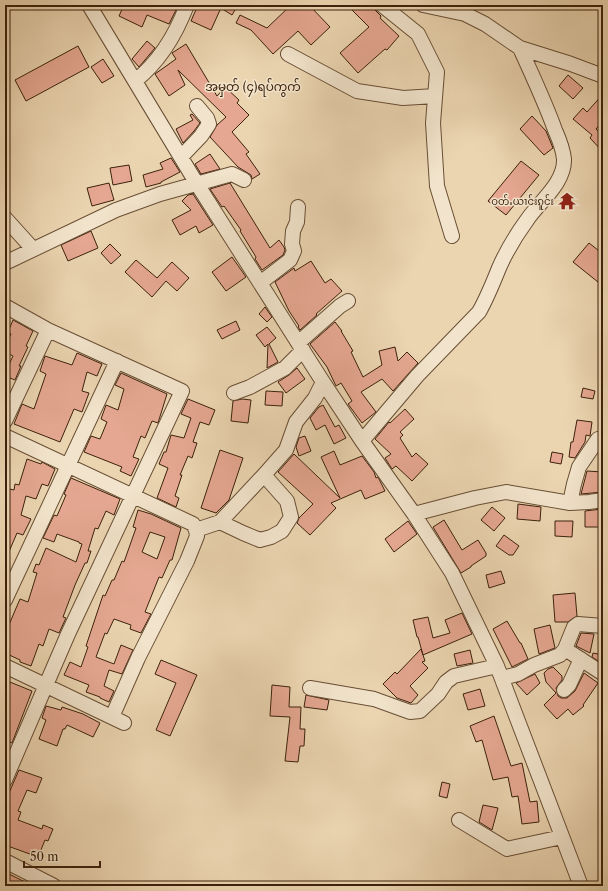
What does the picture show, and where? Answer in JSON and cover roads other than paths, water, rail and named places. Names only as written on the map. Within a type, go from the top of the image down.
[{"type":"street","points":[[88,5],[180,157],[323,382],[362,441],[414,514],[452,573],[499,672],[581,886]]},
{"type":"street","points":[[135,81],[145,73],[165,50],[187,5]]},
{"type":"street","points":[[382,5],[418,34],[437,72],[433,123],[437,186],[452,236]]},
{"type":"street","points":[[423,5],[465,14],[485,24],[520,48],[603,76]]},
{"type":"street","points":[[362,441],[417,376],[479,312],[485,302],[500,266],[526,220],[555,185],[563,171],[564,158],[560,142],[520,48]]},
{"type":"street","points":[[288,54],[357,91],[403,98],[435,96]]},
{"type":"street","points":[[180,157],[201,136],[209,124],[207,118],[197,106]]},
{"type":"street","points":[[5,263],[116,210],[160,194],[232,174],[244,180]]},
{"type":"street","points":[[260,283],[290,260],[294,251],[292,244],[293,230],[297,222],[298,207]]},
{"type":"street","points":[[5,218],[34,249]]},
{"type":"street","points":[[234,393],[250,387],[285,368],[300,346],[340,306],[348,301]]},
{"type":"street","points":[[5,306],[48,330],[182,391],[68,634],[5,780]]},
{"type":"street","points":[[5,421],[48,330]]},
{"type":"street","points":[[5,600],[117,361]]},
{"type":"street","points":[[196,530],[220,522],[286,450],[296,422],[315,398],[323,382]]},
{"type":"street","points":[[5,436],[193,524],[197,536],[187,561],[138,658],[118,720],[5,666]]},
{"type":"street","points":[[570,503],[579,467],[598,439]]},
{"type":"street","points":[[220,522],[260,540],[271,538],[282,531],[291,517],[287,501],[264,475]]},
{"type":"street","points":[[414,514],[475,498],[506,492],[570,503],[603,500]]},
{"type":"street","points":[[310,688],[374,699],[410,712],[420,711],[428,705],[446,682],[454,676],[499,672],[518,674],[534,665],[560,655],[566,649],[574,627],[578,624],[603,626]]},
{"type":"street","points":[[566,649],[602,673]]},
{"type":"street","points":[[564,690],[569,684],[581,659]]},
{"type":"street","points":[[459,820],[506,850],[562,838]]},
{"type":"street","points":[[5,861],[54,886]]},
{"type":"place","name":"ဝတ်ႉယၢင်းၵူင်း","points":[[567,201]]},
{"type":"district","name":"အမှတ် (၄)ရပ်ကွက်","points":[[253,87]]}]
